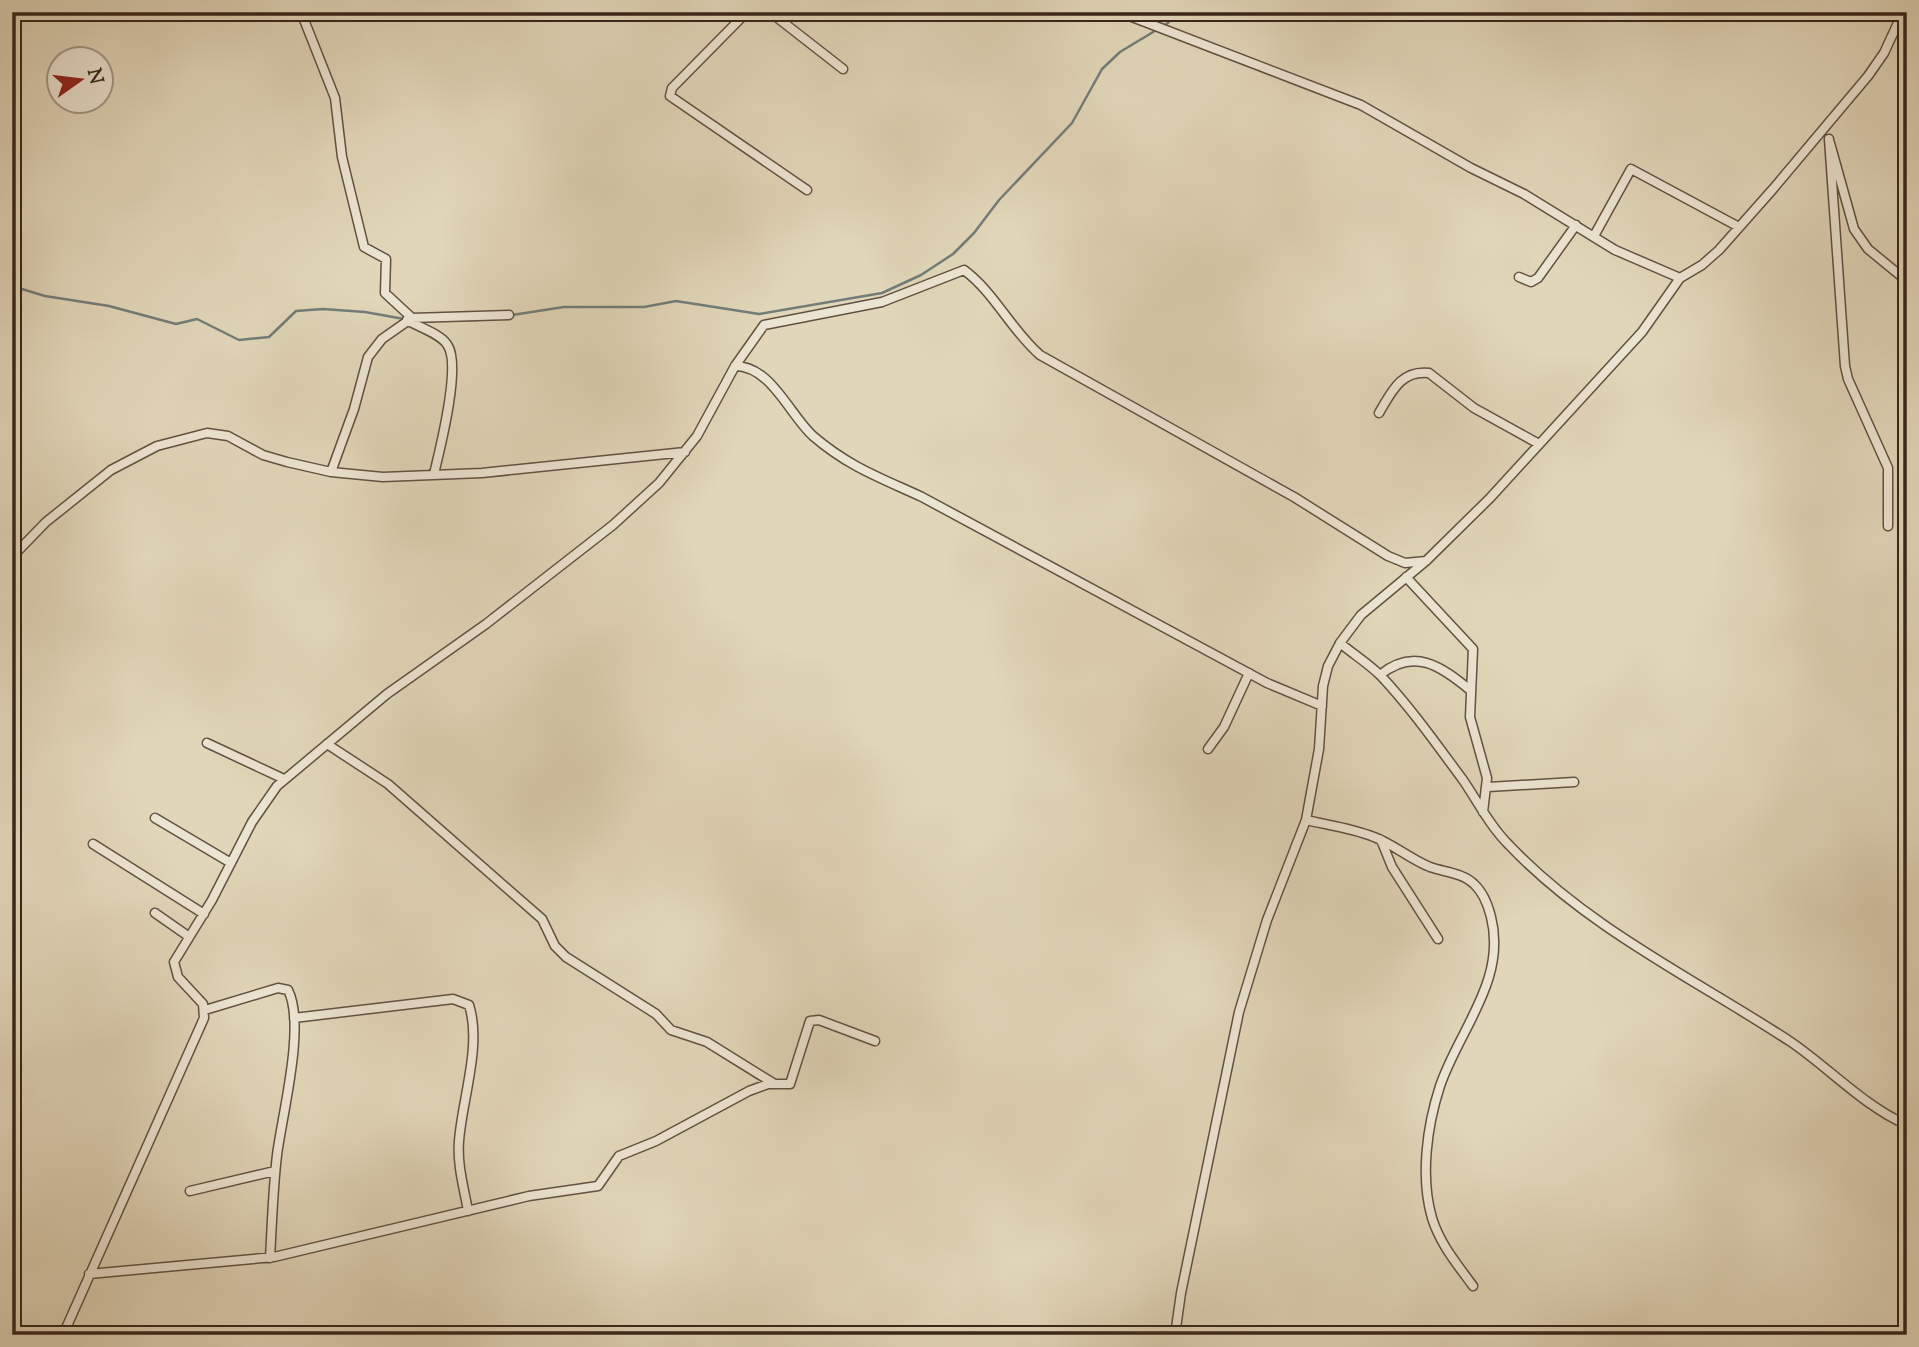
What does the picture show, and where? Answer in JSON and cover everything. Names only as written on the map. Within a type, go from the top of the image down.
[{"type":"street","points":[[301,12],[335,99],[342,157],[364,247],[386,259],[385,293],[409,319],[442,340],[449,348],[450,400],[434,474]]},
{"type":"street","points":[[747,12],[672,88],[670,96],[807,190]]},
{"type":"street","points":[[770,12],[843,69]]},
{"type":"street","points":[[1119,12],[1361,105],[1651,268],[1681,278]]},
{"type":"street","points":[[1175,1335],[1189,1249],[1245,985],[1281,880],[1306,820],[1319,749],[1328,666],[1339,643],[1361,615],[1426,561],[1539,444],[1642,332],[1681,278],[1702,265],[1827,135],[1884,53],[1903,12]]},
{"type":"street","points":[[1827,135],[1854,229],[1868,249],[1907,281]]},
{"type":"street","points":[[1827,135],[1845,366],[1848,379],[1888,468],[1888,526]]},
{"type":"street","points":[[1594,236],[1631,169],[1738,227]]},
{"type":"street","points":[[1519,277],[1531,282],[1538,278],[1576,225]]},
{"type":"street","points":[[63,1335],[200,1028],[205,1010],[200,998],[175,971],[178,953],[204,914],[266,800],[284,779],[395,688],[486,624],[613,525],[659,483],[685,452],[710,414],[735,366],[764,325],[882,302],[964,270],[985,289],[1017,332],[1040,355],[1294,497],[1388,556],[1405,563],[1426,561]]},
{"type":"street","points":[[331,472],[354,409],[369,354],[409,319],[509,315]]},
{"type":"street","points":[[735,366],[754,369],[814,436],[868,474],[930,502],[1249,673],[1322,706]]},
{"type":"street","points":[[1379,413],[1395,386],[1405,376],[1429,373],[1474,408],[1539,444]]},
{"type":"street","points":[[12,556],[46,522],[103,475],[157,446],[219,433],[234,438],[262,455],[331,472],[400,478],[685,452]]},
{"type":"street","points":[[1406,577],[1473,649],[1471,728],[1488,787],[1483,812]]},
{"type":"street","points":[[1339,643],[1380,675],[1429,732],[1508,845],[1605,927],[1770,1028],[1828,1068],[1886,1114],[1907,1125]]},
{"type":"street","points":[[1380,675],[1401,663],[1424,660],[1446,671],[1470,691]]},
{"type":"street","points":[[1208,749],[1229,720],[1249,673]]},
{"type":"street","points":[[207,743],[284,779]]},
{"type":"street","points":[[327,744],[388,784],[542,919],[555,946],[566,957],[656,1014],[671,1030],[706,1042],[773,1083],[789,1085],[810,1021],[820,1020],[875,1041]]},
{"type":"street","points":[[1488,787],[1574,782]]},
{"type":"street","points":[[155,818],[231,863]]},
{"type":"street","points":[[1306,820],[1381,840],[1430,867],[1467,878],[1481,891],[1493,926],[1495,946],[1490,974],[1441,1084],[1431,1121],[1427,1188],[1432,1218],[1445,1249],[1473,1286]]},
{"type":"street","points":[[1381,840],[1392,867],[1438,939]]},
{"type":"street","points":[[93,844],[204,914]]},
{"type":"street","points":[[155,913],[188,936]]},
{"type":"street","points":[[205,1010],[284,988],[291,996],[294,1018],[290,1075],[275,1171],[270,1258]]},
{"type":"street","points":[[294,1018],[453,999],[469,1005],[473,1023],[470,1077],[458,1152],[468,1212]]},
{"type":"street","points":[[89,1274],[270,1258],[529,1196],[598,1186],[619,1156],[656,1141],[742,1094],[773,1083]]},
{"type":"street","points":[[190,1191],[275,1171]]},
{"type":"waterway","points":[[512,315],[564,307],[644,307],[676,301],[759,314],[882,293],[921,275],[953,254],[974,233],[999,200],[1072,123],[1102,69],[1120,52],[1168,23],[1175,12]]},
{"type":"waterway","points":[[12,286],[45,296],[109,306],[176,324],[197,319],[239,340],[269,337],[296,311],[323,309],[365,312],[404,319]]},
{"type":"waterway","points":[[425,321],[478,320]]}]
